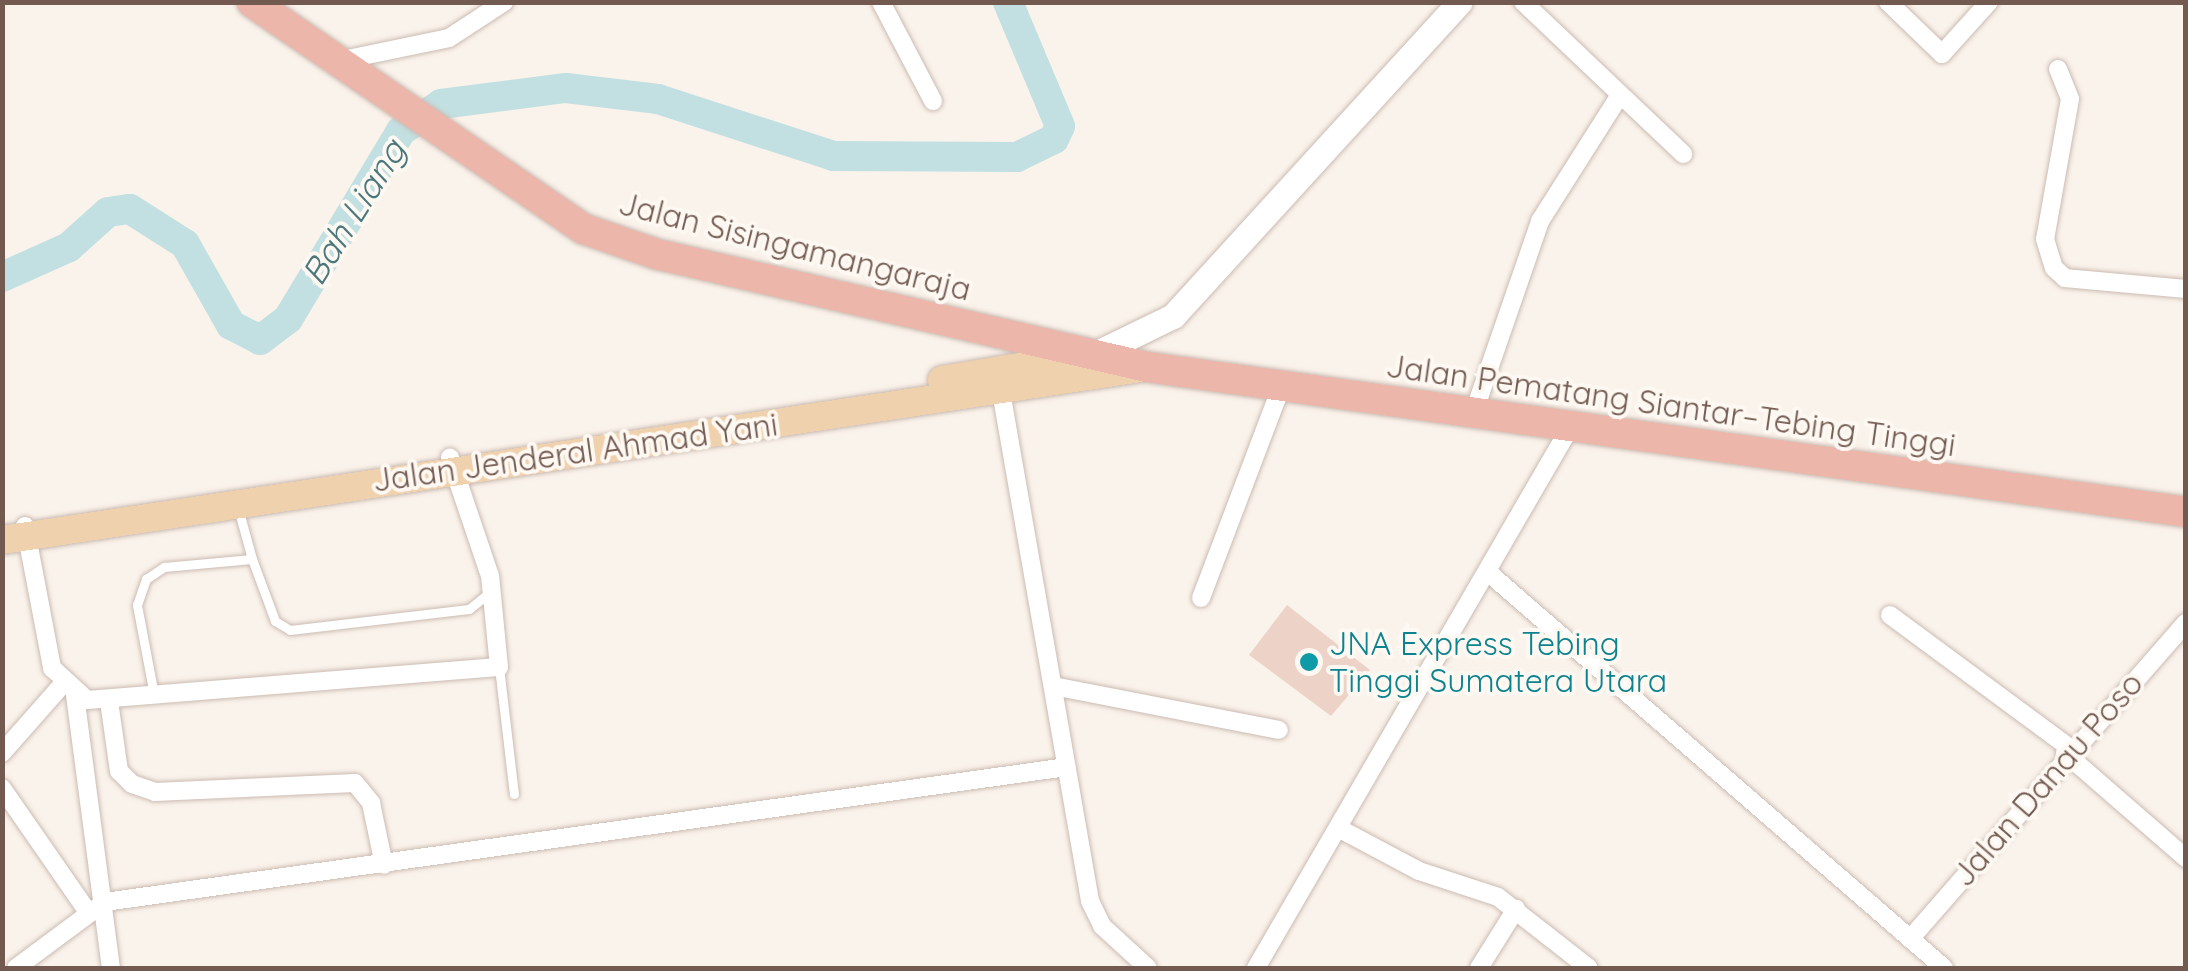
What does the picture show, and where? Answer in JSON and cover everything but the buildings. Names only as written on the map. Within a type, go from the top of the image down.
[{"type":"highway","name":"Jalan Sisingamangaraja","points":[[252,2],[584,228],[656,254],[1147,366]]},
{"type":"highway","name":"Jalan Pematang Siantar–Tebing Tinggi","points":[[1147,366],[2186,512]]},
{"type":"main road","name":"Jalan Jenderal Ahmad Yani","points":[[999,381],[1095,354]]},
{"type":"main road","name":"Jalan Jenderal Ahmad Yani","points":[[14,533],[999,381],[1147,366]]},
{"type":"street","points":[[337,62],[449,38],[504,2]]},
{"type":"street","points":[[881,2],[932,101]]},
{"type":"street","points":[[1147,366],[1173,316],[1460,2]]},
{"type":"street","points":[[1522,2],[1684,154]]},
{"type":"street","points":[[1888,2],[1942,54],[1990,2]]},
{"type":"street","points":[[2058,69],[2070,99],[2045,239],[2054,268],[2066,278],[2186,290]]},
{"type":"street","points":[[1474,412],[1540,221],[1620,95]]},
{"type":"street","points":[[1095,354],[1173,316]]},
{"type":"street","points":[[999,381],[1093,913],[1148,968]]},
{"type":"street","points":[[1200,598],[1282,385]]},
{"type":"street","points":[[1256,968],[1490,574],[1571,426]]},
{"type":"street","points":[[68,690],[109,701],[499,667],[500,631],[486,595],[490,576],[452,464]]},
{"type":"street","points":[[14,533],[68,690],[105,902],[111,968]]},
{"type":"street","points":[[1490,574],[1944,968]]},
{"type":"street","points":[[1890,615],[2067,750],[2186,858]]},
{"type":"street","name":"Jalan Danau Poso","points":[[1910,939],[2067,750],[2186,622]]},
{"type":"street","points":[[1053,686],[1279,730]]},
{"type":"street","points":[[2,753],[68,690]]},
{"type":"street","points":[[109,701],[118,771],[132,784],[155,792],[355,782],[371,803],[384,865]]},
{"type":"street","points":[[16,968],[105,902],[1067,767]]},
{"type":"street","points":[[5,798],[88,912]]},
{"type":"street","points":[[1340,829],[1516,908],[1589,968]]},
{"type":"street","points":[[1479,968],[1516,908]]},
{"type":"lane","points":[[235,496],[252,559],[275,621],[290,630],[470,609],[486,595]]},
{"type":"lane","points":[[154,698],[137,605],[146,578],[164,567],[252,559]]},
{"type":"lane","points":[[499,667],[514,794]]},
{"type":"waterway","name":"Bah Liang","points":[[2,277],[69,247],[108,212],[130,209],[185,244],[231,325],[260,340],[288,319],[401,131],[441,104],[566,88],[658,99],[833,156],[1017,157],[1054,139],[1060,126],[1008,2]]},
{"type":"place","name":"JNA Express Tebing Tinggi Sumatera Utara","points":[[1309,662]]}]
